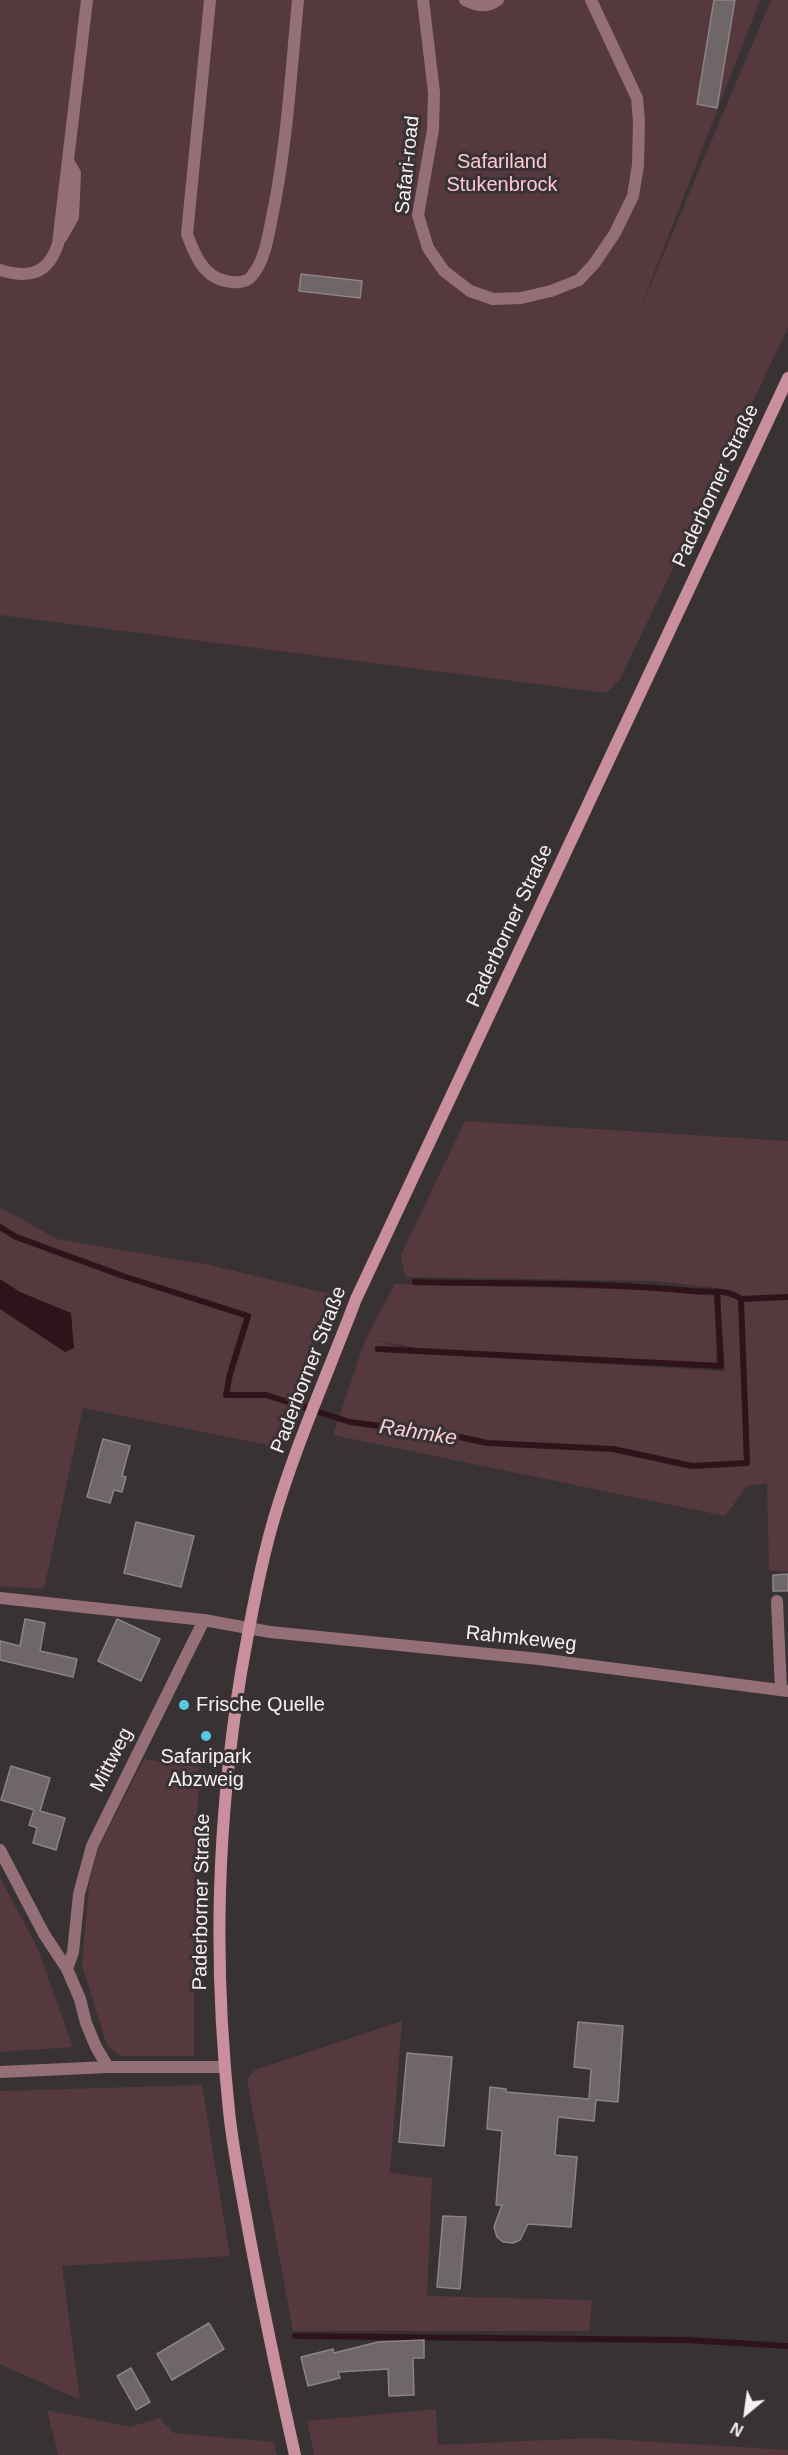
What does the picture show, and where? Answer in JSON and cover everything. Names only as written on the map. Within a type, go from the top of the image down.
[{"type":"main road","name":"Paderborner Straße","points":[[296,2455],[255,2266],[236,2163],[225,2067],[218,1954],[221,1829],[235,1710],[249,1627],[273,1522],[306,1425],[356,1299],[788,378]]},
{"type":"street","points":[[0,270],[31,274],[46,268],[54,258],[58,244],[87,0]]},
{"type":"street","points":[[210,0],[187,234],[194,255],[209,273],[225,281],[241,282],[250,279],[259,265],[267,243],[281,177],[298,0]]},
{"type":"street","name":"Safari-road","points":[[423,0],[434,92],[433,130],[418,215],[428,248],[444,271],[470,291],[493,299],[521,298],[551,291],[579,280],[594,264],[615,233],[633,196],[638,165],[637,98],[591,0]]},
{"type":"street","points":[[465,0],[477,6],[490,5],[498,0]]},
{"type":"street","points":[[0,1598],[249,1627]]},
{"type":"street","points":[[777,1601],[785,1691]]},
{"type":"street","name":"Mittweg","points":[[67,1969],[73,1952],[79,1894],[92,1846],[204,1620]]},
{"type":"street","name":"Rahmkeweg","points":[[249,1627],[270,1632],[538,1659],[785,1691]]},
{"type":"street","points":[[0,1850],[44,1934],[67,1969],[96,2047],[108,2067]]},
{"type":"street","points":[[0,2072],[108,2067],[225,2067]]},
{"type":"green space","name":"Safariland Stukenbrock","points":[[0,0],[760,0],[637,317],[771,0],[788,0],[788,328],[620,679],[606,693],[0,615]]},
{"type":"green space","points":[[465,1121],[788,1141],[788,1572],[769,1570],[767,1483],[747,1486],[725,1516],[333,1435],[366,1338],[395,1284],[650,1290],[715,1296],[716,1364],[417,1348],[375,1340],[422,1354],[725,1371],[719,1288],[653,1281],[405,1277],[401,1255]]},
{"type":"green space","points":[[0,1207],[57,1239],[210,1265],[330,1294],[273,1446],[83,1408],[44,1589],[0,1586]]},
{"type":"green space","points":[[144,1759],[199,1767],[194,1912],[194,2056],[121,2056],[107,2046],[82,1965],[89,1885],[97,1851]]},
{"type":"green space","points":[[0,1878],[37,1947],[73,2047],[0,2052]]},
{"type":"green space","points":[[402,2021],[390,2173],[432,2178],[427,2296],[592,2300],[589,2331],[293,2331],[247,2080],[255,2070]]},
{"type":"green space","points":[[202,2085],[230,2256],[62,2266],[80,2400],[0,2364],[0,2091]]},
{"type":"green space","points":[[436,2409],[438,2445],[592,2438],[788,2450],[788,2455],[314,2455],[307,2421]]},
{"type":"green space","points":[[47,2410],[130,2427],[159,2418],[174,2433],[273,2442],[277,2455],[58,2455]]},
{"type":"shaded area","points":[[0,1279],[20,1292],[71,1313],[74,1348],[65,1352],[0,1309]]},
{"type":"building","points":[[714,0],[735,0],[717,108],[697,104]]},
{"type":"building","points":[[301,274],[362,281],[360,298],[299,291]]},
{"type":"building","points":[[103,1439],[130,1446],[122,1476],[126,1477],[122,1492],[114,1490],[110,1503],[87,1497]]},
{"type":"building","points":[[136,1522],[194,1536],[181,1587],[124,1573]]},
{"type":"building","points":[[788,1574],[788,1591],[773,1591],[773,1575]]},
{"type":"building","points":[[25,1619],[45,1623],[40,1651],[77,1659],[73,1677],[0,1660],[0,1641],[20,1646]]},
{"type":"building","points":[[117,1619],[160,1639],[141,1681],[98,1661]]},
{"type":"building","points":[[11,1766],[50,1778],[40,1811],[65,1818],[56,1850],[33,1843],[37,1828],[29,1825],[34,1810],[1,1800]]},
{"type":"building","points":[[578,2022],[623,2026],[618,2102],[596,2100],[594,2121],[558,2117],[555,2155],[577,2157],[571,2227],[528,2224],[520,2240],[513,2243],[503,2242],[497,2237],[494,2227],[502,2205],[496,2205],[502,2131],[487,2129],[490,2087],[506,2089],[506,2092],[589,2099],[591,2069],[574,2067]]},
{"type":"building","points":[[407,2053],[452,2057],[444,2146],[399,2142]]},
{"type":"building","points":[[443,2216],[466,2217],[460,2289],[437,2287]]},
{"type":"building","points":[[209,2323],[224,2349],[172,2380],[157,2354]]},
{"type":"building","points":[[424,2340],[424,2358],[413,2358],[414,2395],[389,2396],[388,2369],[338,2372],[340,2378],[308,2386],[301,2357],[333,2349],[334,2353],[378,2342]]},
{"type":"building","points":[[131,2368],[150,2402],[136,2410],[117,2376]]},
{"type":"waterway","name":"Rahmke","points":[[0,1227],[16,1237],[123,1276],[248,1316],[226,1395],[266,1395],[350,1422],[460,1437],[487,1443],[613,1449],[692,1466],[747,1463],[741,1299],[788,1297]]},
{"type":"waterway","points":[[415,1282],[623,1286],[724,1292],[741,1299]]},
{"type":"waterway","name":"Rahmke","points":[[378,1349],[721,1366],[717,1293]]},
{"type":"waterway","points":[[295,2336],[686,2340],[788,2346]]},
{"type":"place","name":"Frische Quelle","points":[[184,1705]]},
{"type":"place","name":"Safaripark Abzweig","points":[[206,1736]]}]
